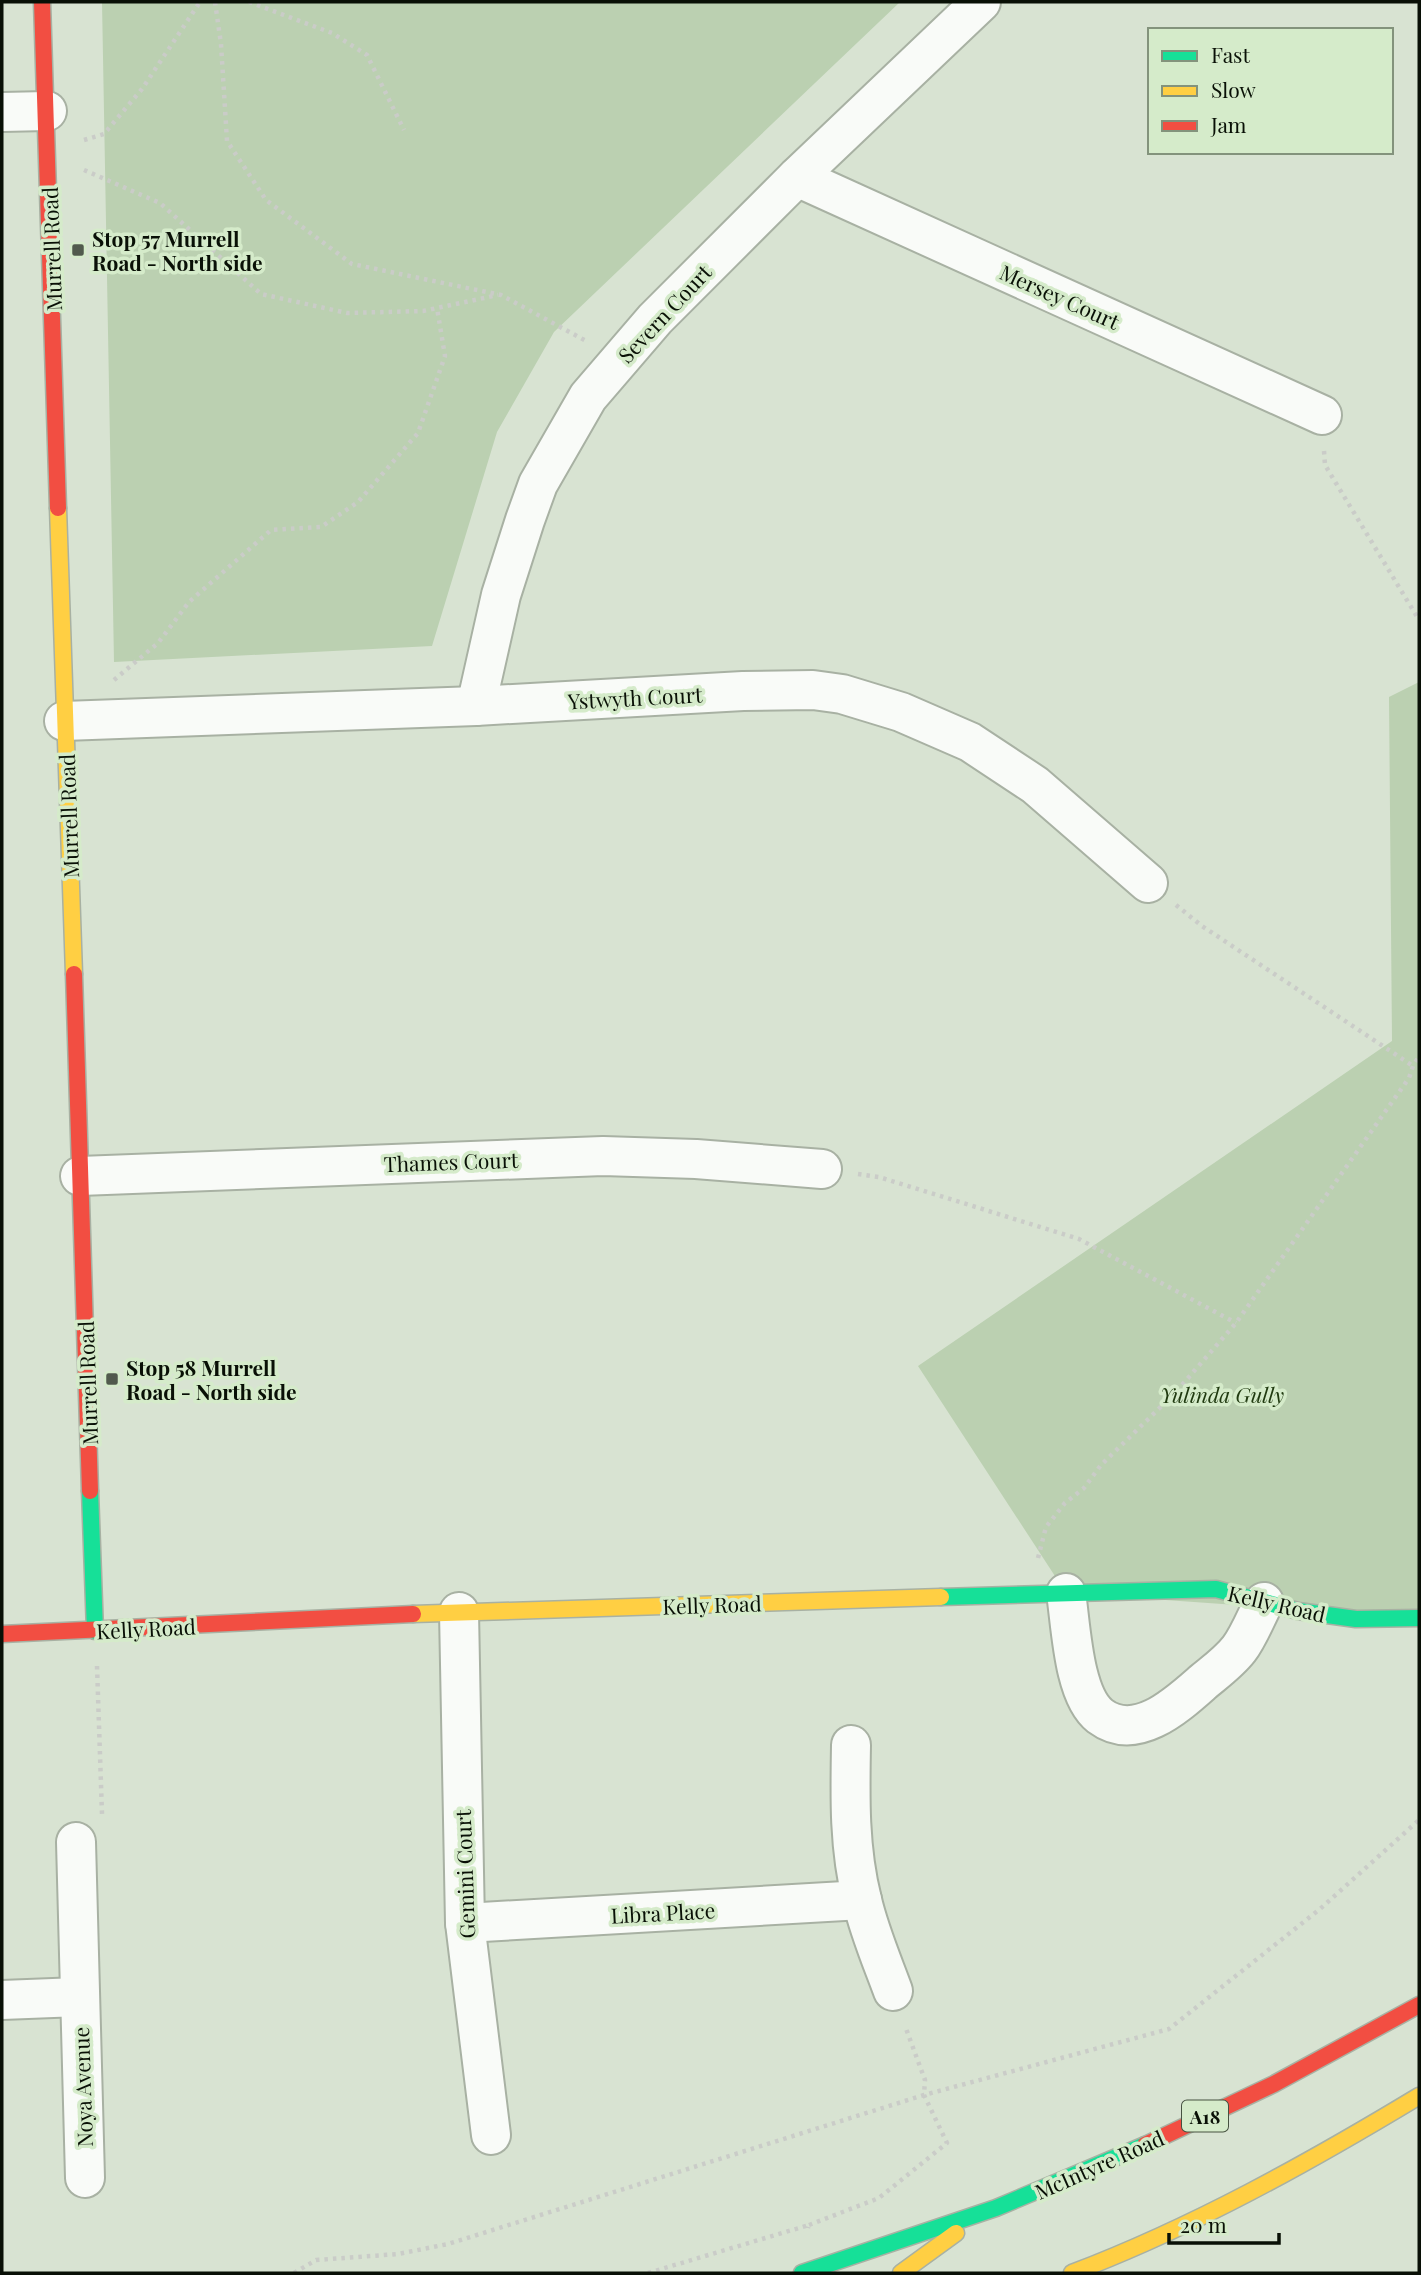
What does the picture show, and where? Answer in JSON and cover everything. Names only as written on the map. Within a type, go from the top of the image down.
[{"type":"street","name":"Murrell Road","points":[[43,2],[95,1631]]},
{"type":"street","name":"Severn Court","points":[[476,706],[501,595],[538,484],[588,397],[655,318],[797,177],[981,2]]},
{"type":"street","points":[[2,112],[47,111]]},
{"type":"street","name":"Mersey Court","points":[[797,177],[1322,415]]},
{"type":"street","name":"Ystwyth Court","points":[[64,721],[814,690],[851,697],[901,712],[937,726],[996,758],[1045,793],[1148,883]]},
{"type":"street","name":"Thames Court","points":[[80,1176],[582,1156],[696,1159],[822,1169]]},
{"type":"street","name":"Kelly Road","points":[[2,1634],[459,1612],[1216,1589],[1298,1611],[1356,1619],[1419,1618]]},
{"type":"street","points":[[1066,1593],[1078,1671],[1087,1698],[1099,1715],[1117,1723],[1136,1724],[1156,1718],[1177,1705],[1239,1648],[1264,1602]]},
{"type":"street","name":"Gemini Court","points":[[459,1612],[465,1923],[491,2135]]},
{"type":"street","points":[[851,1745],[851,1836],[862,1900],[893,1991]]},
{"type":"street","name":"Noya Avenue","points":[[76,1842],[85,2178]]},
{"type":"street","name":"Libra Place","points":[[465,1923],[862,1900]]},
{"type":"street","name":"Noya Avenue","points":[[2,2000],[79,1997]]},
{"type":"street","name":"McIntyre Road","points":[[802,2273],[984,2211],[1111,2160],[1241,2099],[1371,2033],[1419,2005]]},
{"type":"street","points":[[1072,2273],[1140,2247],[1328,2151],[1419,2096]]},
{"type":"street","points":[[901,2273],[984,2211]]},
{"type":"street","points":[[1108,2273],[1140,2247]]},
{"type":"path","points":[[48,153],[104,134],[142,89],[201,2]]},
{"type":"path","points":[[215,2],[228,141],[265,200],[352,264],[501,295],[620,359]]},
{"type":"path","points":[[249,2],[332,33],[367,55],[404,130]]},
{"type":"path","points":[[48,153],[160,202],[261,294],[347,313],[423,312],[501,295]]},
{"type":"path","points":[[64,721],[158,643],[190,602],[271,530],[321,527],[358,502],[418,433],[445,356],[437,308]]},
{"type":"path","points":[[1322,415],[1325,465],[1419,620]]},
{"type":"path","points":[[1148,883],[1202,926],[1413,1066]]},
{"type":"path","points":[[1029,1595],[1046,1527],[1065,1503],[1084,1488],[1101,1465],[1175,1393],[1236,1323],[1409,1078],[1419,1056]]},
{"type":"path","points":[[822,1169],[878,1177],[1079,1239],[1236,1323]]},
{"type":"path","points":[[76,1842],[103,1813],[95,1631]]},
{"type":"path","points":[[294,2273],[316,2260],[398,2254],[447,2244],[924,2095],[1169,2029],[1320,1909],[1419,1820]]},
{"type":"path","points":[[648,2273],[808,2225],[879,2198],[947,2144],[924,2095],[925,2080],[893,1991]]},
{"type":"path","points":[[806,2237],[808,2225]]},
{"type":"green space","points":[[102,2],[900,2],[554,332],[497,432],[432,646],[114,662]]},
{"type":"green space","name":"Yulinda Gully","points":[[1419,682],[1419,1618],[1066,1593],[918,1366],[1392,1041],[1389,697]]},
{"type":"traffic: fast","points":[[90,1491],[95,1631]]},
{"type":"traffic: fast","points":[[941,1597],[1216,1589],[1298,1611],[1356,1619],[1419,1618]]},
{"type":"traffic: fast","points":[[802,2273],[996,2208],[1145,2145]]},
{"type":"traffic: slow","points":[[58,508],[74,974]]},
{"type":"traffic: slow","points":[[413,1614],[941,1597]]},
{"type":"traffic: slow","points":[[1072,2273],[1206,2214],[1335,2145],[1419,2096]]},
{"type":"traffic: slow","points":[[901,2273],[956,2233]]},
{"type":"traffic: jam","points":[[42,2],[58,508]]},
{"type":"traffic: jam","points":[[74,974],[90,1491]]},
{"type":"traffic: jam","points":[[2,1634],[413,1614]]},
{"type":"traffic: jam","points":[[1145,2145],[1274,2084],[1419,2005]]},
{"type":"place","name":"Stop 57 Murrell Road - North side","points":[[78,250]]},
{"type":"place","name":"Stop 58 Murrell Road - North side","points":[[112,1379]]}]
